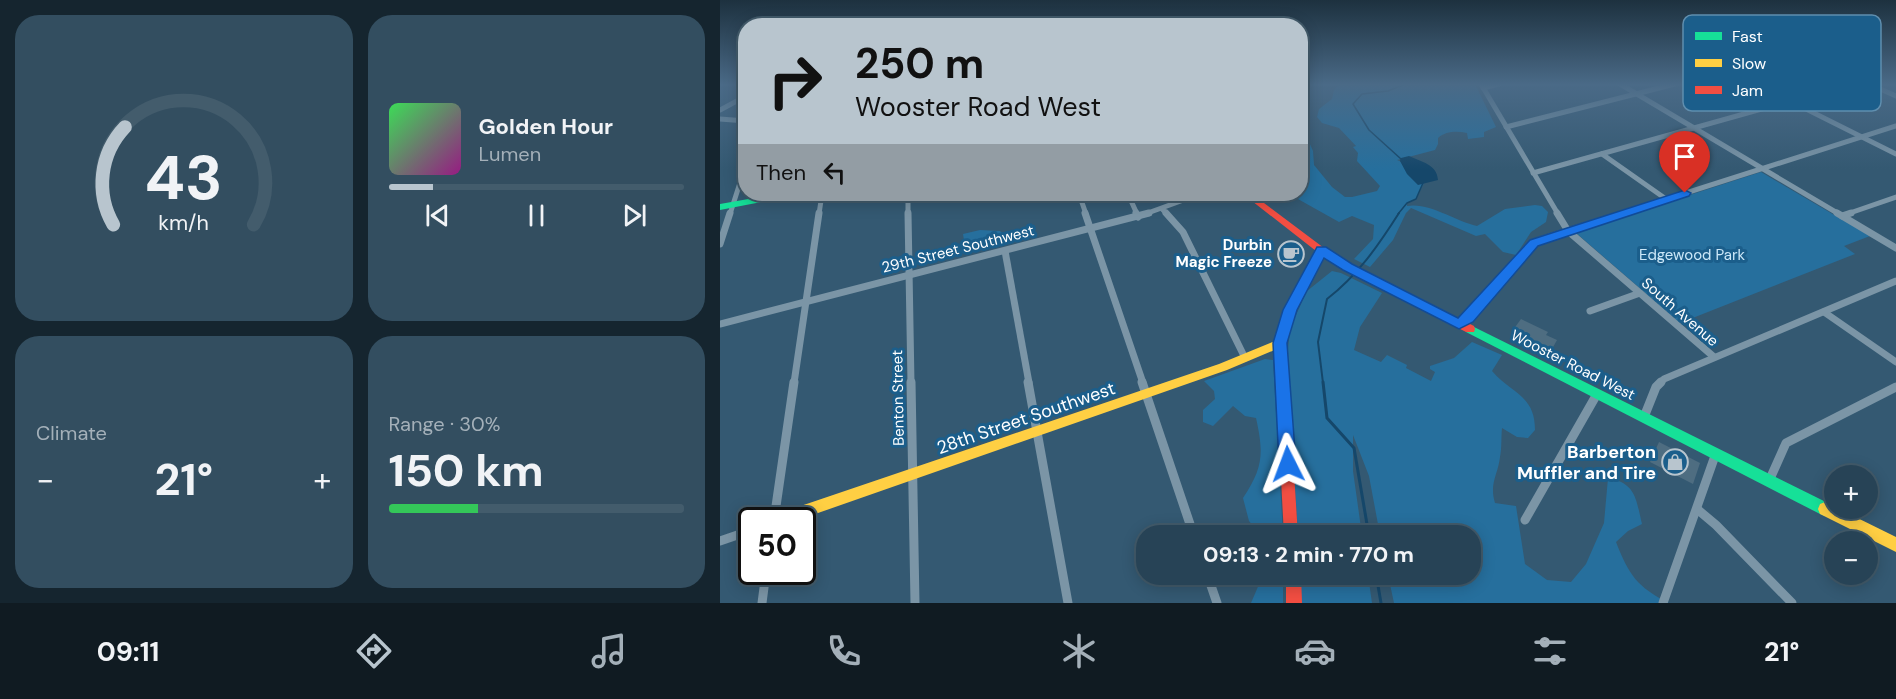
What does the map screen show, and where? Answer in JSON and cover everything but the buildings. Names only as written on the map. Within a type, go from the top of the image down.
[{"type":"main road","points":[[720,207],[752,201]]},
{"type":"main road","name":"Wooster Road West","points":[[1256,201],[1321,250],[1364,276],[1896,545]]},
{"type":"main road","points":[[1290,525],[1280,343],[1292,304],[1321,250]]},
{"type":"main road","name":"28th Street Southwest","points":[[816,508],[1146,394],[1280,343]]},
{"type":"main road","points":[[1293,585],[1294,603]]},
{"type":"street","name":"South Avenue","points":[[1497,112],[1568,231],[1714,357]]},
{"type":"street","points":[[1506,127],[1565,112]]},
{"type":"street","points":[[1666,112],[1896,248]]},
{"type":"street","points":[[1533,173],[1752,112]]},
{"type":"street","points":[[1812,112],[1896,154]]},
{"type":"street","points":[[720,119],[738,120]]},
{"type":"street","points":[[1459,324],[1468,318],[1529,247],[1540,240],[1896,126]]},
{"type":"street","points":[[1602,154],[1666,199]]},
{"type":"street","points":[[720,244],[738,187]]},
{"type":"street","points":[[1842,216],[1896,197]]},
{"type":"street","points":[[776,507],[821,201]]},
{"type":"street","name":"Benton Street","points":[[908,201],[915,603]]},
{"type":"street","points":[[1081,201],[1190,525]]},
{"type":"street","points":[[1131,201],[1138,217]]},
{"type":"street","name":"29th Street Southwest","points":[[720,324],[1138,217],[1182,201]]},
{"type":"street","points":[[1161,209],[1183,232],[1245,358]]},
{"type":"street","points":[[1005,251],[1068,603]]},
{"type":"street","points":[[1644,417],[1660,382],[1896,281]]},
{"type":"street","points":[[1590,311],[1640,293]]},
{"type":"street","points":[[1824,312],[1896,362]]},
{"type":"street","points":[[1769,481],[1786,442],[1896,387]]},
{"type":"street","points":[[1525,520],[1597,394]]},
{"type":"street","points":[[1664,603],[1716,453]]},
{"type":"street","points":[[1696,509],[1716,525],[1792,603]]},
{"type":"street","points":[[720,541],[738,535]]},
{"type":"street","points":[[762,603],[764,585]]},
{"type":"street","points":[[1210,585],[1216,603]]},
{"type":"green space","points":[[1318,112],[1489,112],[1496,127],[1484,132],[1484,137],[1468,139],[1467,133],[1444,134],[1438,138],[1435,150],[1397,160],[1404,163],[1424,183],[1416,199],[1407,203],[1407,206],[1433,209],[1477,226],[1505,209],[1535,205],[1542,206],[1548,212],[1546,222],[1531,232],[1516,255],[1503,252],[1485,234],[1476,236],[1411,208],[1406,213],[1393,240],[1370,267],[1354,259],[1373,239],[1374,225],[1352,216],[1339,222],[1302,201],[1308,201],[1308,140],[1313,151],[1314,165],[1332,187],[1345,197],[1377,191],[1380,186],[1357,161],[1358,153],[1353,147],[1356,146],[1339,128],[1322,123],[1317,117]]},
{"type":"green space","name":"Edgewood Park","points":[[1761,172],[1870,236],[1844,246],[1855,254],[1680,323],[1575,232]]},
{"type":"green space","points":[[980,230],[1000,231],[1005,236],[1006,243],[966,253],[963,234]]},
{"type":"green space","points":[[1332,271],[1382,293],[1360,327],[1354,350],[1381,362],[1387,355],[1431,381],[1435,372],[1430,369],[1430,366],[1454,358],[1472,342],[1502,355],[1492,371],[1527,402],[1534,418],[1535,430],[1528,438],[1517,437],[1502,428],[1501,453],[1493,484],[1495,503],[1516,506],[1525,564],[1547,580],[1571,582],[1586,564],[1604,523],[1608,478],[1617,480],[1629,488],[1633,494],[1642,524],[1628,531],[1616,542],[1635,579],[1669,603],[1394,603],[1390,585],[1481,585],[1481,525],[1378,525],[1369,476],[1353,435],[1353,471],[1361,525],[1297,525],[1287,360],[1290,328],[1307,291]]},
{"type":"green space","points":[[1265,359],[1273,360],[1282,525],[1252,525],[1249,521],[1243,498],[1255,478],[1260,460],[1261,451],[1256,418],[1245,416],[1233,406],[1213,426],[1203,422],[1203,410],[1215,399],[1214,391],[1204,381]]},
{"type":"green space","points":[[1259,585],[1283,585],[1283,603],[1251,603]]},
{"type":"green space","points":[[1300,585],[1369,585],[1372,603],[1301,603]]},
{"type":"shaded area","points":[[1409,156],[1432,167],[1438,180],[1418,185],[1407,174],[1400,161],[1401,158]]},
{"type":"waterway","points":[[1358,112],[1369,130],[1401,159]]},
{"type":"waterway","points":[[1398,214],[1407,203],[1416,199],[1423,183]]},
{"type":"waterway","points":[[1323,383],[1318,342],[1327,299],[1367,259],[1399,213]]},
{"type":"waterway","points":[[1323,382],[1327,418],[1354,448],[1367,525]]},
{"type":"waterway","points":[[1378,585],[1381,603]]},
{"type":"traffic: fast","points":[[720,207],[751,201]]},
{"type":"traffic: fast","points":[[1470,329],[1824,508]]},
{"type":"traffic: slow","points":[[816,508],[1223,367],[1280,343]]},
{"type":"traffic: slow","points":[[1845,519],[1896,545]]},
{"type":"traffic: jam","points":[[1256,201],[1321,250],[1348,267],[1470,329]]},
{"type":"traffic: jam","points":[[1290,525],[1280,343],[1290,310],[1321,250]]},
{"type":"traffic: jam","points":[[1293,585],[1294,603]]},
{"type":"place","name":"Durbin Magic Freeze","points":[[1291,254]]},
{"type":"place","name":"Barberton Muffler and Tire","points":[[1675,462]]},
{"type":"route","points":[[1288,464],[1280,343],[1290,310],[1321,250],[1336,261],[1459,324],[1468,318],[1534,243],[1685,193]]}]
